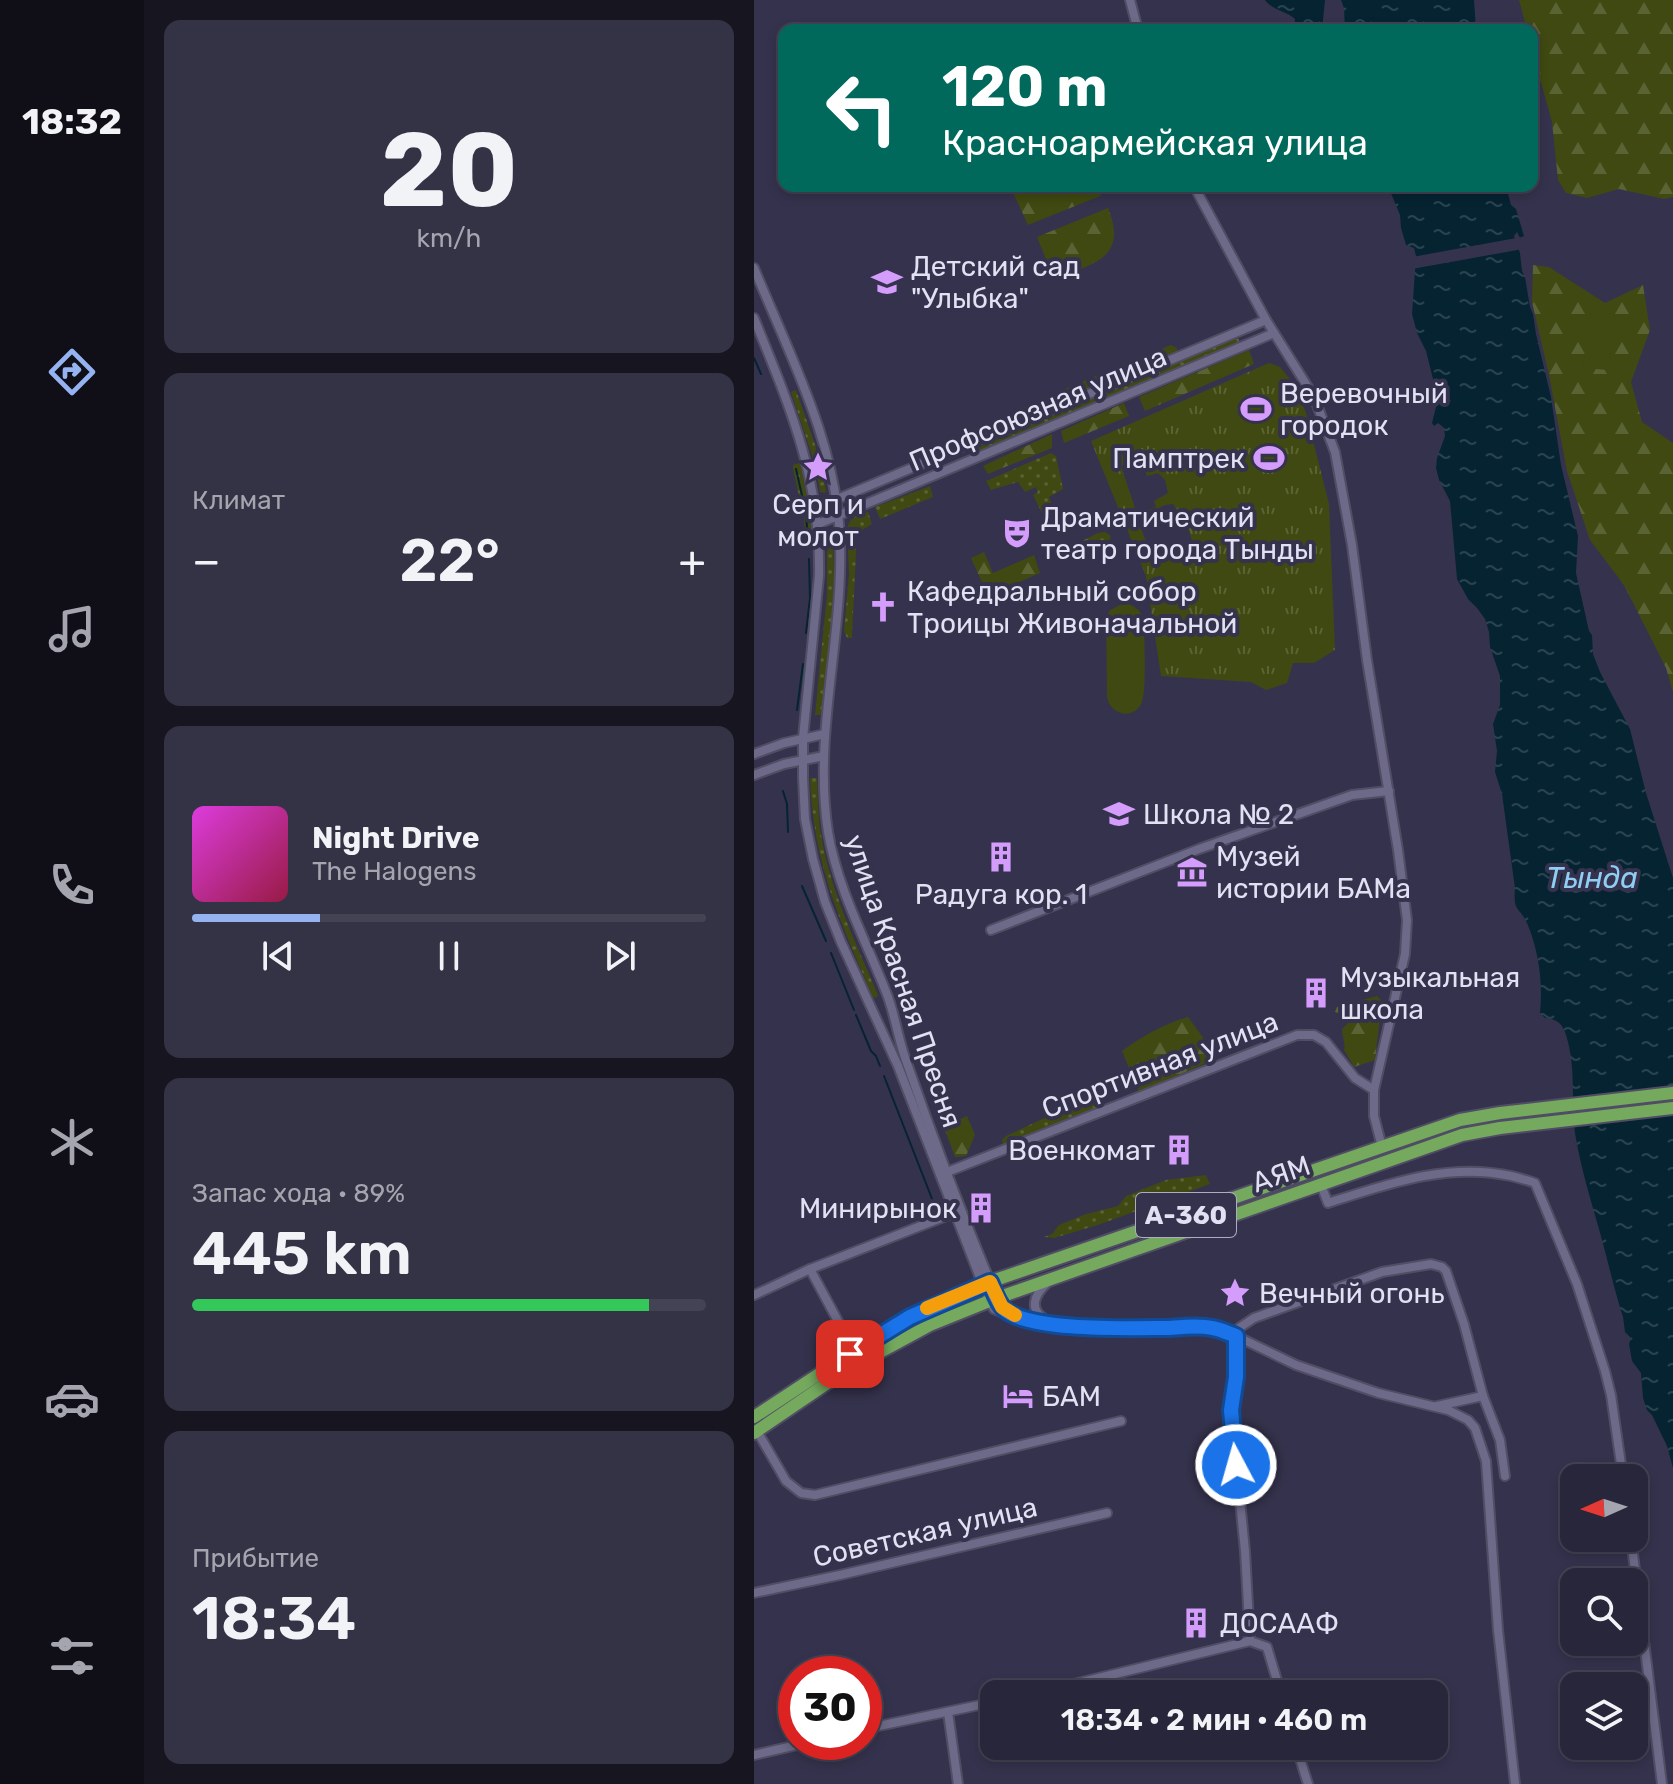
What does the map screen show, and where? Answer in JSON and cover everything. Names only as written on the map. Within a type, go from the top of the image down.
[{"type":"highway","name":"АЯМ","points":[[754,1417],[895,1324],[986,1283],[1460,1120],[1673,1093]]},
{"type":"highway","name":"АЯМ","points":[[756,1432],[845,1371],[930,1325],[993,1299],[1462,1135],[1673,1108]]},
{"type":"street","points":[[1130,0],[1136,24]]},
{"type":"street","points":[[1197,192],[1266,320],[1314,397],[1335,452],[1352,545],[1407,920],[1405,954],[1374,1090],[1374,1116],[1382,1147]]},
{"type":"street","name":"улица Красная Пресня","points":[[754,268],[814,415],[825,449],[839,516],[839,588],[824,756],[825,805],[834,859],[888,997],[906,1063],[986,1283]]},
{"type":"street","name":"улица Красная Пресня","points":[[754,318],[797,430],[808,467],[818,524],[818,601],[803,738],[805,819],[817,878],[854,974],[898,1066],[954,1213],[986,1283]]},
{"type":"street","name":"Профсоюзная улица","points":[[816,508],[1266,320]]},
{"type":"street","points":[[1242,330],[1248,345]]},
{"type":"street","name":"Профсоюзная улица","points":[[818,524],[1274,333]]},
{"type":"street","points":[[848,495],[854,510]]},
{"type":"street","points":[[754,754],[825,734]]},
{"type":"street","points":[[754,775],[824,756]]},
{"type":"street","points":[[991,930],[1199,849],[1352,795],[1389,791]]},
{"type":"street","name":"Спортивная улица","points":[[947,1172],[1297,1035],[1314,1035],[1326,1042],[1355,1078],[1374,1090]]},
{"type":"street","points":[[1321,1185],[1328,1203],[1405,1179],[1458,1172],[1496,1173],[1535,1183],[1577,1284],[1605,1371],[1621,1464]]},
{"type":"street","points":[[754,1295],[810,1269],[954,1213]]},
{"type":"street","points":[[1250,1641],[1231,1410],[1236,1377],[1236,1336],[1239,1328],[1254,1318],[1368,1275],[1437,1265],[1446,1271],[1464,1324],[1483,1396],[1500,1440],[1505,1476]]},
{"type":"street","points":[[810,1269],[857,1349]]},
{"type":"street","points":[[1053,1278],[1038,1293],[1034,1305],[1039,1316],[1056,1324]]},
{"type":"street","points":[[986,1283],[993,1299],[1025,1319],[1088,1327],[1212,1328],[1305,1368],[1378,1393],[1448,1410],[1468,1420],[1475,1428],[1486,1461],[1498,1630],[1515,1784]]},
{"type":"street","points":[[1434,1407],[1483,1396]]},
{"type":"street","points":[[756,1432],[786,1481],[801,1493],[815,1495],[1121,1421]]},
{"type":"street","name":"Советская улица","points":[[754,1593],[1107,1513]]},
{"type":"street","points":[[1633,1552],[1662,1784]]},
{"type":"street","points":[[1090,1680],[1250,1641],[1267,1647],[1277,1680]]},
{"type":"street","points":[[882,1725],[980,1705]]},
{"type":"street","points":[[948,1712],[958,1784]]},
{"type":"street","points":[[754,1755],[778,1749]]},
{"type":"street","points":[[1300,1760],[1308,1784]]},
{"type":"green space","points":[[1519,0],[1673,0],[1673,197],[1664,199],[1619,189],[1587,198],[1566,193],[1558,180],[1552,122],[1541,82],[1538,82],[1538,24],[1525,24]]},
{"type":"green space","points":[[1013,192],[1102,192],[1100,196],[1028,225]]},
{"type":"green space","points":[[1108,208],[1114,238],[1110,249],[1093,263],[1054,279],[1037,237]]},
{"type":"green space","points":[[1533,265],[1549,267],[1605,303],[1643,285],[1650,330],[1631,382],[1642,422],[1673,443],[1673,692],[1666,668],[1624,585],[1590,540],[1567,471],[1532,302]]},
{"type":"green space","points":[[1590,308],[1615,311],[1609,370],[1583,368]]},
{"type":"green space","points":[[1235,338],[1239,339],[1239,344],[979,453],[977,448]]},
{"type":"green space","points":[[1171,345],[1177,348],[1177,354],[1062,403],[1057,392]]},
{"type":"green space","points":[[1249,350],[1254,364],[1145,411],[1139,397]]},
{"type":"green space","points":[[1269,363],[1280,367],[1295,385],[1306,413],[1329,504],[1335,650],[1314,663],[1293,663],[1287,683],[1266,690],[1251,682],[1161,676],[1146,576],[1091,441]],"holes":[[[1141,458],[1147,476],[1158,473],[1165,480],[1168,493],[1154,501],[1156,507],[1144,512],[1140,509],[1136,511],[1121,466]],[[1173,504],[1189,531],[1195,549],[1190,553],[1194,561],[1189,564],[1182,556],[1161,563],[1158,559],[1154,561],[1137,519]]]},
{"type":"green space","points":[[796,390],[820,459],[825,493],[820,492],[815,464],[791,392]]},
{"type":"green space","points":[[1047,398],[1051,407],[972,441],[969,431]]},
{"type":"green space","points":[[1124,403],[1129,416],[1064,443],[1061,431]]},
{"type":"green space","points":[[1052,434],[1052,448],[988,474],[983,466]]},
{"type":"green space","points":[[1051,453],[1056,456],[1063,489],[1049,497],[1058,521],[1047,523],[1033,495],[1038,492],[1036,487],[1025,492],[1018,482],[991,490],[986,481]]},
{"type":"green space","points":[[800,463],[814,547],[806,548],[804,518],[793,469],[793,465]]},
{"type":"green space","points":[[930,486],[933,497],[880,519],[875,507]]},
{"type":"green space","points":[[868,512],[872,524],[857,533],[852,638],[847,638],[844,631],[849,574],[847,528],[856,516]]},
{"type":"green space","points":[[1105,532],[1111,536],[1102,549],[1073,559],[1064,556],[1066,549]]},
{"type":"green space","points":[[830,533],[833,535],[832,616],[821,715],[815,715],[827,594],[827,536]]},
{"type":"green space","points":[[984,552],[993,573],[1034,555],[1040,573],[988,596],[971,558]]},
{"type":"green space","points":[[1124,603],[1137,608],[1144,620],[1144,695],[1138,708],[1128,714],[1117,712],[1107,697],[1106,618],[1110,610]]},
{"type":"green space","points":[[810,778],[817,778],[820,827],[831,875],[878,995],[876,998],[830,891],[816,837]]},
{"type":"green space","points":[[1377,996],[1382,1001],[1375,1060],[1354,1067],[1344,1050],[1342,1029],[1351,1017],[1335,1012],[1337,1007]]},
{"type":"green space","points":[[1188,1017],[1202,1036],[1213,1060],[1139,1092],[1122,1051],[1154,1031]]},
{"type":"green space","points":[[1094,1095],[1100,1097],[1102,1105],[1003,1145],[1002,1140],[1006,1136]]},
{"type":"green space","points":[[967,1116],[975,1135],[966,1156],[955,1157],[945,1130],[947,1125]]},
{"type":"green space","points":[[1206,1175],[1210,1184],[1098,1225],[1054,1238],[1044,1237],[1052,1234],[1059,1225],[1118,1206],[1126,1196],[1166,1180]]},
{"type":"water","points":[[1265,0],[1325,0],[1323,24],[1295,24],[1295,19]]},
{"type":"water","points":[[1341,0],[1474,0],[1476,24],[1345,24]]},
{"type":"water","name":"Тында","points":[[1390,192],[1508,192],[1511,205],[1516,209],[1524,236],[1520,238],[1517,232],[1514,236],[1551,397],[1561,465],[1578,536],[1576,573],[1592,635],[1593,654],[1630,729],[1673,878],[1673,1468],[1667,1446],[1643,1398],[1641,1373],[1632,1361],[1631,1338],[1625,1332],[1581,1164],[1574,1126],[1571,1061],[1566,1035],[1558,1022],[1540,1013],[1537,956],[1527,923],[1515,902],[1502,794],[1495,772],[1497,751],[1493,724],[1500,705],[1500,676],[1485,619],[1468,599],[1457,579],[1450,501],[1436,468],[1445,436],[1444,428],[1432,423],[1436,407],[1433,379],[1412,314],[1416,256],[1414,248],[1406,245],[1400,215]]},
{"type":"pier","points":[[1528,236],[1521,242],[1523,249],[1412,269],[1412,257]]},
{"type":"waterway","points":[[754,358],[761,374]]},
{"type":"waterway","points":[[796,469],[806,513],[808,543]]},
{"type":"waterway","points":[[806,633],[810,598],[809,559]]},
{"type":"waterway","points":[[797,710],[803,664]]},
{"type":"waterway","points":[[783,791],[788,832]]},
{"type":"waterway","points":[[802,886],[826,941]]},
{"type":"waterway","points":[[831,953],[854,1010]]},
{"type":"waterway","points":[[856,1015],[880,1066]]},
{"type":"waterway","points":[[884,1076],[936,1209]]},
{"type":"slow traffic","points":[[927,1308],[990,1282],[1002,1307],[1015,1315]]},
{"type":"place","name":"Детский сад \"Улыбка\"","points":[[887,282]]},
{"type":"place","name":"Веревочный городок","points":[[1256,409]]},
{"type":"place","name":"Памптрек","points":[[1269,458]]},
{"type":"place","name":"Серп и молот","points":[[818,467]]},
{"type":"place","name":"Драматический театр города Тынды","points":[[1017,533]]},
{"type":"place","name":"Кафедральный собор Троицы Живоначальной","points":[[883,607]]},
{"type":"place","name":"Школа № 2","points":[[1119,814]]},
{"type":"place","name":"Радуга кор. 1","points":[[1001,857]]},
{"type":"place","name":"Музей истории БАМа","points":[[1192,872]]},
{"type":"place","name":"Музыкальная школа","points":[[1316,993]]},
{"type":"place","name":"Военкомат","points":[[1179,1150]]},
{"type":"place","name":"Минирынок","points":[[981,1208]]},
{"type":"place","name":"Вечный огонь","points":[[1235,1293]]},
{"type":"place","name":"БАМ","points":[[1018,1396]]},
{"type":"place","name":"ДОСААФ","points":[[1196,1623]]},
{"type":"route","points":[[850,1354],[924,1309],[990,1282],[1002,1307],[1025,1319],[1088,1327],[1201,1327],[1221,1330],[1236,1336],[1236,1382],[1231,1410],[1236,1465]]}]
